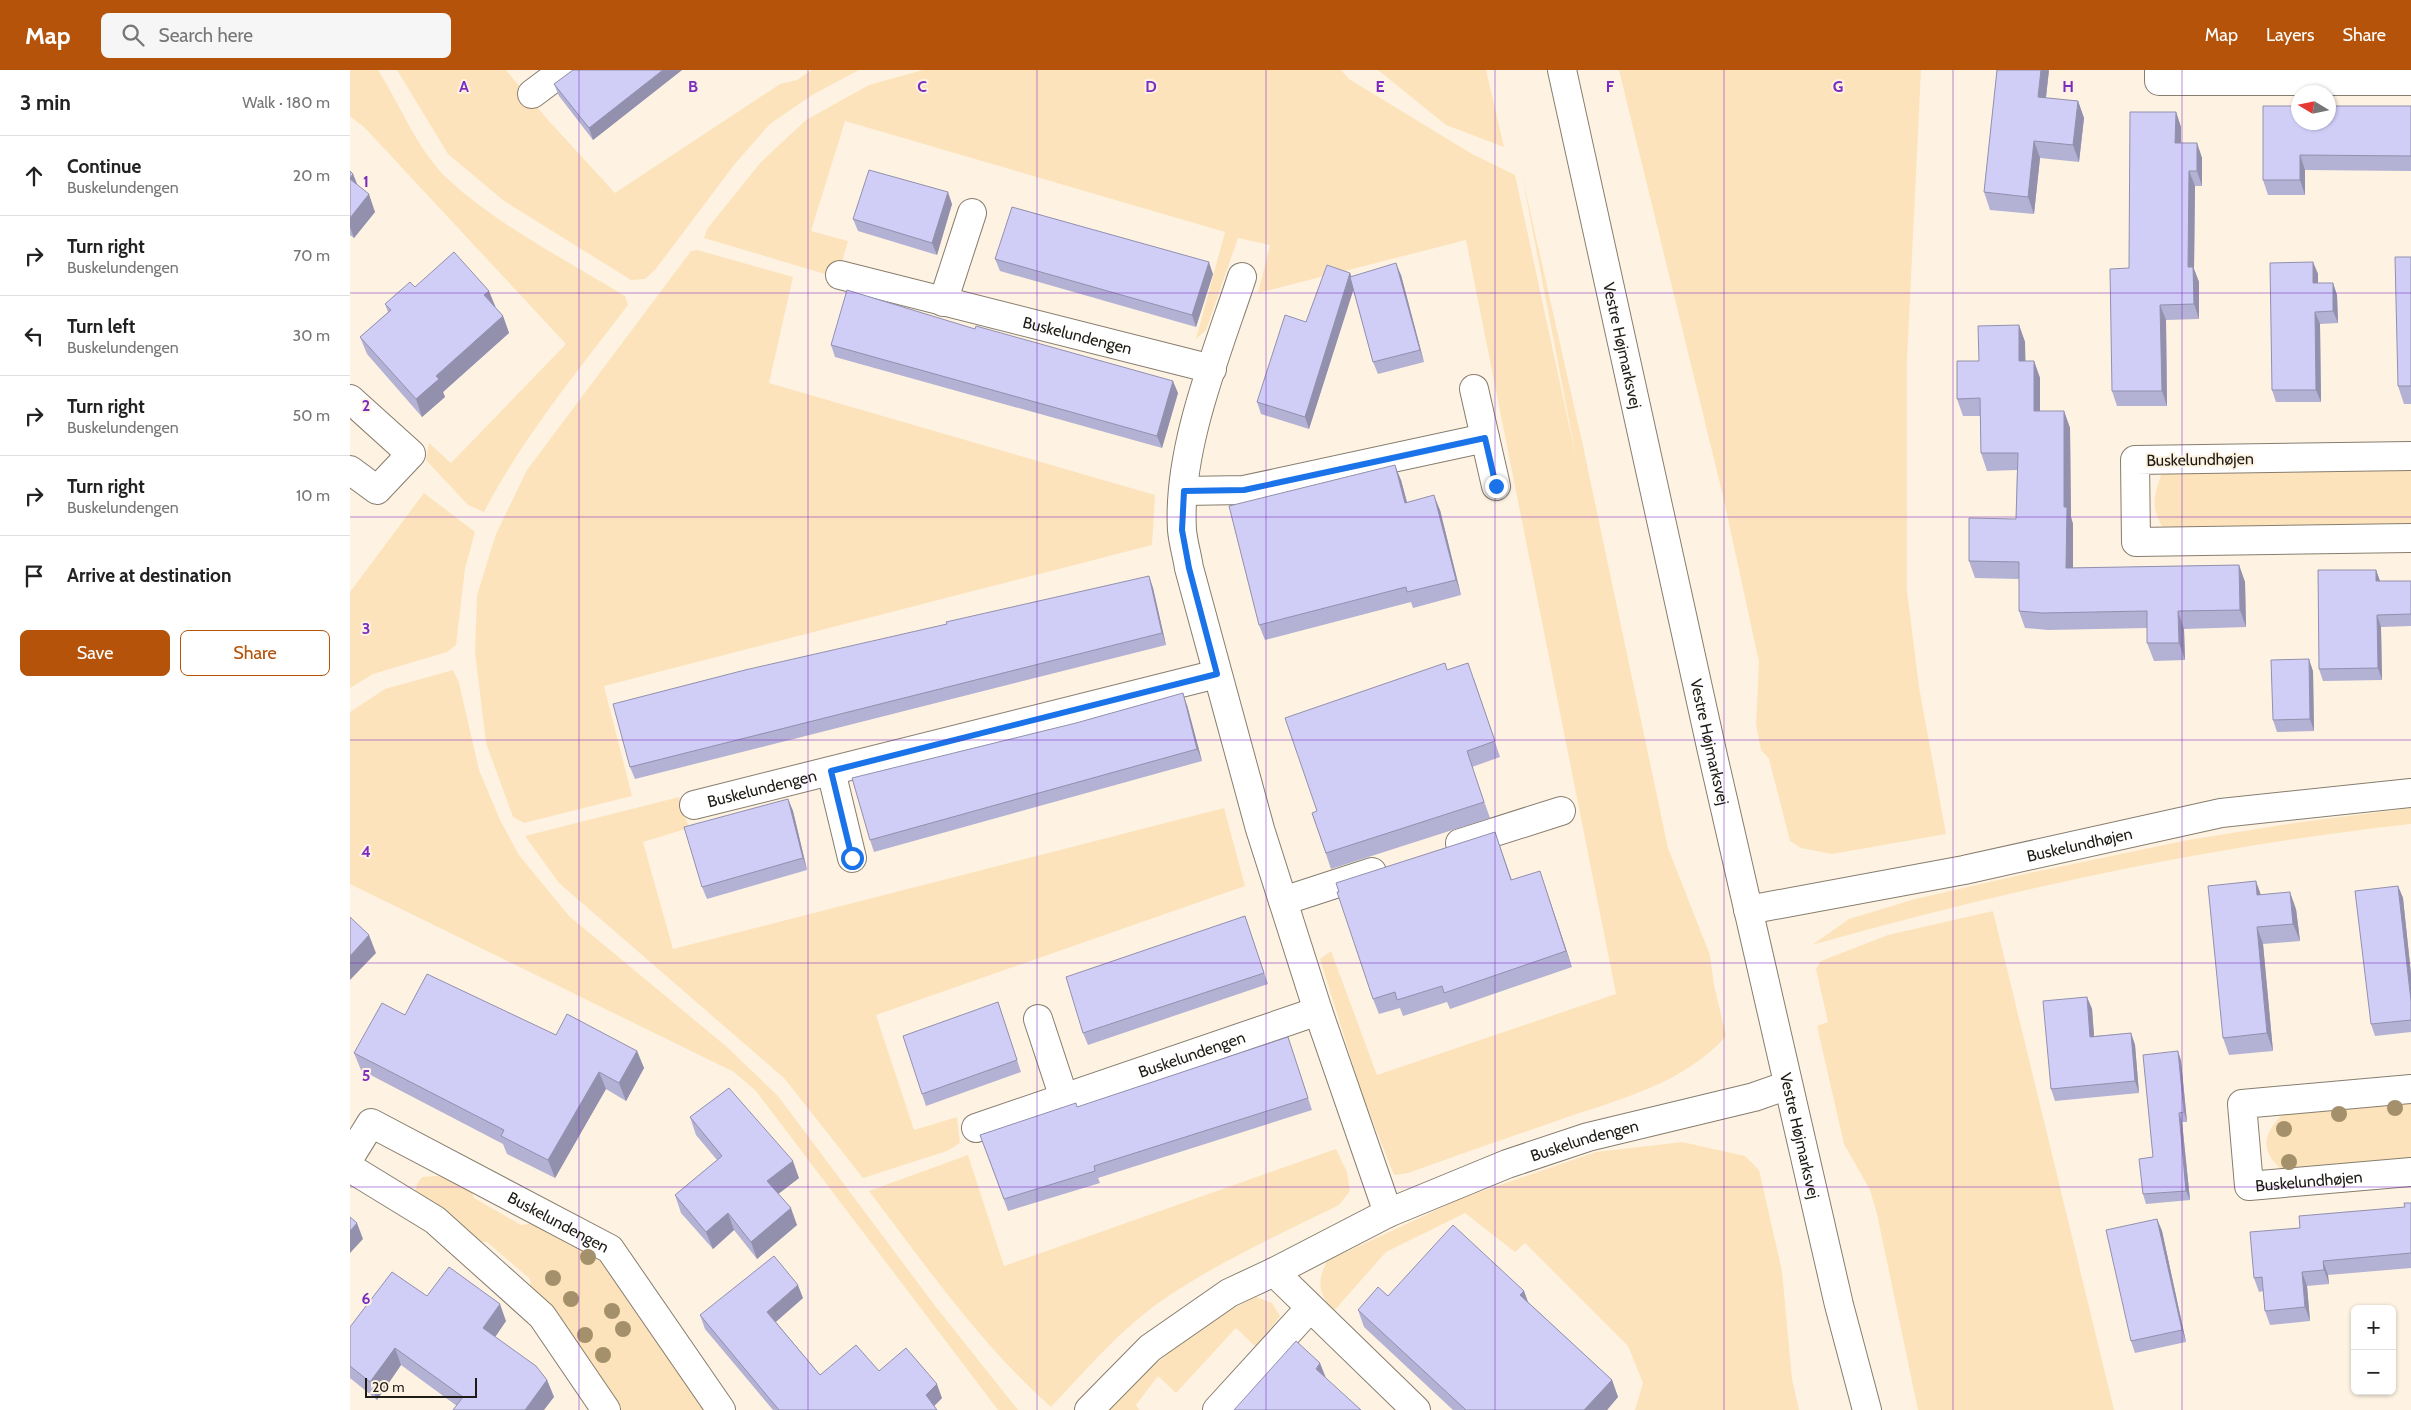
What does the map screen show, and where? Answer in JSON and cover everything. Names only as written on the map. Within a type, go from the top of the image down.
[{"type":"street","points":[[532,94],[564,70]]},
{"type":"street","name":"Vestre Højmarksvej","points":[[1562,70],[1748,910],[1838,1305],[1866,1410]]},
{"type":"street","points":[[2159,70],[2159,81],[2411,81]]},
{"type":"street","points":[[942,302],[972,212]]},
{"type":"street","name":"Buskelundengen","points":[[840,275],[1212,369]]},
{"type":"street","points":[[1242,277],[1212,369],[1189,450],[1182,530],[1189,568],[1217,674],[1283,901],[1318,1011],[1388,1213]]},
{"type":"street","points":[[1474,389],[1496,486]]},
{"type":"street","points":[[350,399],[411,454],[377,490],[350,470]]},
{"type":"street","points":[[1184,491],[1244,490],[1485,438]]},
{"type":"street","name":"Buskelundhøjen","points":[[2411,456],[2134,460],[2136,542],[2411,538]]},
{"type":"street","name":"Buskelundengen","points":[[694,805],[1217,674]]},
{"type":"street","name":"Buskelundengen","points":[[831,771],[852,858]]},
{"type":"street","name":"Buskelundhøjen","points":[[1748,910],[1964,870],[2221,813],[2411,793]]},
{"type":"street","points":[[1440,850],[1561,811]]},
{"type":"street","points":[[1283,901],[1394,865]]},
{"type":"street","name":"Buskelundengen","points":[[976,1128],[1318,1011]]},
{"type":"street","points":[[1038,1019],[1064,1098]]},
{"type":"street","name":"Buskelundengen","points":[[1089,1410],[1150,1348],[1229,1293],[1388,1213],[1507,1164],[1588,1137],[1754,1097],[1788,1085]]},
{"type":"street","name":"Buskelundhøjen","points":[[2411,1089],[2242,1104],[2249,1186],[2411,1172]]},
{"type":"street","name":"Buskelundengen","points":[[350,1157],[371,1123],[610,1249],[721,1410]]},
{"type":"street","points":[[350,1168],[435,1220],[542,1316],[606,1410]]},
{"type":"street","points":[[1274,1272],[1416,1410]]},
{"type":"street","points":[[1217,1410],[1310,1308]]},
{"type":"shaded area","points":[[350,70],[378,70],[419,143],[450,181],[512,228],[625,296],[628,305],[533,431],[499,484],[484,512],[468,505],[426,460],[429,443],[451,463],[566,344],[365,128],[350,116]]},
{"type":"shaded area","points":[[397,70],[506,70],[548,120],[615,193],[780,84],[797,80],[812,70],[859,70],[812,95],[770,124],[734,165],[655,270],[645,279],[631,280],[504,201],[448,154]]},
{"type":"shaded area","points":[[923,70],[1341,70],[1349,79],[1472,154],[1515,175],[1576,457],[1522,175],[1583,446],[1668,848],[1710,955],[1714,985],[1726,1036],[1709,1053],[1690,1067],[1649,1089],[1408,1173],[1394,1175],[1363,1097],[1320,959],[1331,951],[1377,1075],[1616,994],[1466,240],[1258,293],[1270,245],[1238,238],[1206,330],[1196,339],[1225,232],[845,121],[811,231],[848,241],[840,269],[825,274],[704,238],[707,229],[761,162],[806,120],[869,85]]},
{"type":"shaded area","points":[[1378,70],[1486,70],[1504,147],[1446,125]]},
{"type":"shaded area","points":[[1619,70],[1921,70],[1907,360],[1907,591],[1919,687],[1946,834],[1832,854],[1801,848],[1790,841],[1769,759],[1761,750],[1756,724],[1759,662],[1723,496]]},
{"type":"shaded area","points":[[697,250],[793,277],[769,383],[1155,495],[1152,545],[604,686],[632,796],[524,823],[513,817],[486,743],[475,652],[477,595],[496,534],[527,470],[691,251]]},
{"type":"shaded area","points":[[2411,462],[2411,530],[2164,530],[2155,509],[2156,491],[2161,475],[2179,466]]},
{"type":"shaded area","points":[[424,493],[475,532],[465,569],[456,645],[447,652],[373,674],[350,688],[350,592]]},
{"type":"shaded area","points":[[453,670],[459,683],[479,770],[500,820],[519,855],[569,916],[727,1047],[778,1096],[936,1307],[1018,1410],[998,1410],[756,1091],[734,1072],[350,884],[350,712],[385,689]]},
{"type":"shaded area","points":[[679,797],[689,828],[643,842],[673,949],[1224,808],[1245,886],[876,1015],[914,1130],[957,1117],[960,1143],[947,1151],[863,1178],[784,1078],[559,883],[525,836]]},
{"type":"shaded area","points":[[2411,808],[2411,824],[2260,844],[2109,872],[1959,906],[1812,945],[1849,919],[1915,899],[2188,840],[2294,823]]},
{"type":"shaded area","points":[[1993,911],[2114,1410],[1918,1410],[1877,1214],[1870,1190],[1844,1144],[1817,1026],[1828,1022],[1816,969],[1821,961],[1888,935]]},
{"type":"shaded area","points":[[2411,1098],[2411,1164],[2283,1171],[2269,1155],[2267,1140],[2269,1133],[2287,1110]]},
{"type":"shaded area","points":[[1682,1142],[1745,1156],[1759,1170],[1782,1271],[1792,1379],[1799,1410],[1635,1410],[1643,1383],[1628,1346],[1525,1243],[1515,1252],[1465,1213],[1386,1252],[1333,1312],[1322,1293],[1320,1282],[1327,1261],[1462,1198],[1596,1152]]},
{"type":"shaded area","points":[[1336,1149],[1347,1172],[1350,1191],[1339,1205],[1232,1259],[1170,1295],[1122,1333],[1051,1407],[1000,1357],[977,1331],[869,1191],[968,1155],[1004,1266]]},
{"type":"shaded area","points":[[437,1176],[469,1185],[474,1198],[521,1225],[543,1222],[598,1256],[708,1410],[614,1410],[531,1293],[530,1279],[487,1242],[471,1241],[415,1193],[417,1184],[422,1177]]},
{"type":"shaded area","points":[[1256,1297],[1272,1303],[1280,1316],[1256,1347],[1236,1328],[1176,1393],[1158,1376],[1136,1405],[1139,1410],[1107,1410],[1135,1381],[1206,1322]]},
{"type":"building","points":[[573,70],[663,70],[589,128],[554,84]]},
{"type":"building","points":[[1997,70],[2041,70],[2038,97],[2078,101],[2073,145],[2034,141],[2028,197],[1984,192]]},
{"type":"building","points":[[2263,106],[2291,106],[2291,130],[2336,130],[2336,106],[2411,106],[2411,156],[2300,155],[2300,180],[2263,180]]},
{"type":"building","points":[[2130,112],[2176,112],[2175,143],[2197,143],[2197,171],[2189,171],[2188,267],[2193,267],[2194,304],[2160,305],[2162,391],[2112,391],[2110,269],[2129,268]]},
{"type":"building","points":[[869,170],[948,192],[932,243],[853,219]]},
{"type":"building","points":[[350,179],[369,194],[350,218]]},
{"type":"building","points":[[1012,207],[1209,262],[1192,315],[995,259]]},
{"type":"building","points":[[454,252],[489,291],[484,295],[503,316],[436,376],[439,379],[416,399],[360,337],[391,310],[385,304],[410,282],[415,287]]},
{"type":"building","points":[[2395,257],[2411,257],[2411,386],[2398,386]]},
{"type":"building","points":[[2313,262],[2313,283],[2333,283],[2333,311],[2315,312],[2316,390],[2272,390],[2270,263]]},
{"type":"building","points":[[1396,263],[1420,350],[1373,362],[1350,277]]},
{"type":"building","points":[[1327,265],[1350,273],[1305,417],[1257,402],[1285,315],[1306,322]]},
{"type":"building","points":[[847,290],[975,329],[976,326],[1173,381],[1157,436],[831,345]]},
{"type":"building","points":[[2019,325],[2019,361],[2034,361],[2034,411],[2064,411],[2064,507],[2067,507],[2066,568],[2239,565],[2240,610],[2178,611],[2179,643],[2147,643],[2147,611],[2042,613],[2019,611],[2019,562],[1969,561],[1969,518],[2016,519],[2018,453],[1981,453],[1980,398],[1957,399],[1957,361],[1979,361],[1978,326]]},
{"type":"building","points":[[1395,465],[1405,503],[1434,495],[1456,580],[1407,592],[1406,587],[1259,625],[1229,506]]},
{"type":"building","points":[[2318,570],[2376,570],[2376,581],[2411,581],[2411,614],[2377,615],[2378,668],[2319,669]]},
{"type":"building","points":[[1149,576],[1162,633],[630,767],[613,704],[745,670],[947,624],[946,622]]},
{"type":"building","points":[[2309,659],[2310,719],[2273,720],[2271,660]]},
{"type":"building","points":[[1445,663],[1447,670],[1468,663],[1495,741],[1467,751],[1484,802],[1326,853],[1312,813],[1317,811],[1285,718]]},
{"type":"building","points":[[1183,693],[1197,749],[870,840],[852,778],[1076,723]]},
{"type":"building","points":[[788,799],[803,858],[702,887],[684,827]]},
{"type":"building","points":[[1495,832],[1511,880],[1540,871],[1566,951],[1444,993],[1442,986],[1397,1000],[1395,992],[1373,999],[1337,892],[1339,892],[1336,883]]},
{"type":"building","points":[[2256,881],[2257,895],[2290,892],[2293,924],[2257,927],[2267,1033],[2223,1038],[2208,886]]},
{"type":"building","points":[[2398,886],[2411,1001],[2411,1020],[2371,1024],[2355,891]]},
{"type":"building","points":[[1245,916],[1264,973],[1083,1033],[1066,977]]},
{"type":"building","points":[[350,917],[369,935],[350,956]]},
{"type":"building","points":[[427,974],[556,1035],[567,1014],[637,1051],[619,1083],[599,1072],[548,1160],[501,1136],[504,1130],[354,1053],[382,1003],[405,1015]]},
{"type":"building","points":[[2087,997],[2090,1037],[2131,1033],[2135,1081],[2051,1089],[2043,1001]]},
{"type":"building","points":[[998,1002],[1017,1060],[922,1094],[903,1036]]},
{"type":"building","points":[[1288,1037],[1308,1098],[1094,1166],[1095,1171],[1004,1199],[980,1135],[1076,1103],[1077,1107]]},
{"type":"building","points":[[2178,1051],[2184,1112],[2179,1113],[2186,1191],[2143,1194],[2139,1159],[2153,1157],[2143,1055]]},
{"type":"building","points":[[729,1088],[793,1161],[767,1181],[791,1208],[751,1242],[728,1213],[706,1232],[675,1195],[722,1156],[690,1117]]},
{"type":"building","points":[[2404,1203],[2411,1203],[2411,1253],[2323,1261],[2324,1270],[2302,1272],[2305,1307],[2265,1311],[2262,1277],[2254,1278],[2250,1232],[2300,1228],[2299,1216],[2405,1207]]},
{"type":"building","points":[[350,1217],[357,1223],[350,1231]]},
{"type":"building","points":[[2157,1219],[2182,1330],[2131,1341],[2106,1230]]},
{"type":"building","points":[[1453,1225],[1524,1291],[1520,1295],[1612,1380],[1584,1410],[1466,1410],[1358,1310],[1378,1287],[1388,1296]]},
{"type":"building","points":[[774,1256],[798,1285],[767,1312],[820,1375],[856,1345],[879,1371],[906,1348],[937,1384],[926,1395],[937,1410],[779,1410],[700,1315]]},
{"type":"building","points":[[449,1267],[500,1304],[483,1328],[536,1366],[547,1380],[525,1410],[453,1410],[463,1397],[395,1348],[370,1382],[350,1366],[350,1327],[392,1272],[427,1296]]},
{"type":"building","points":[[1296,1341],[1320,1363],[1316,1369],[1361,1410],[1234,1410]]},
{"type":"route","points":[[852,858],[831,771],[1217,674],[1189,568],[1182,530],[1184,491],[1244,490],[1485,438],[1496,486]]}]
